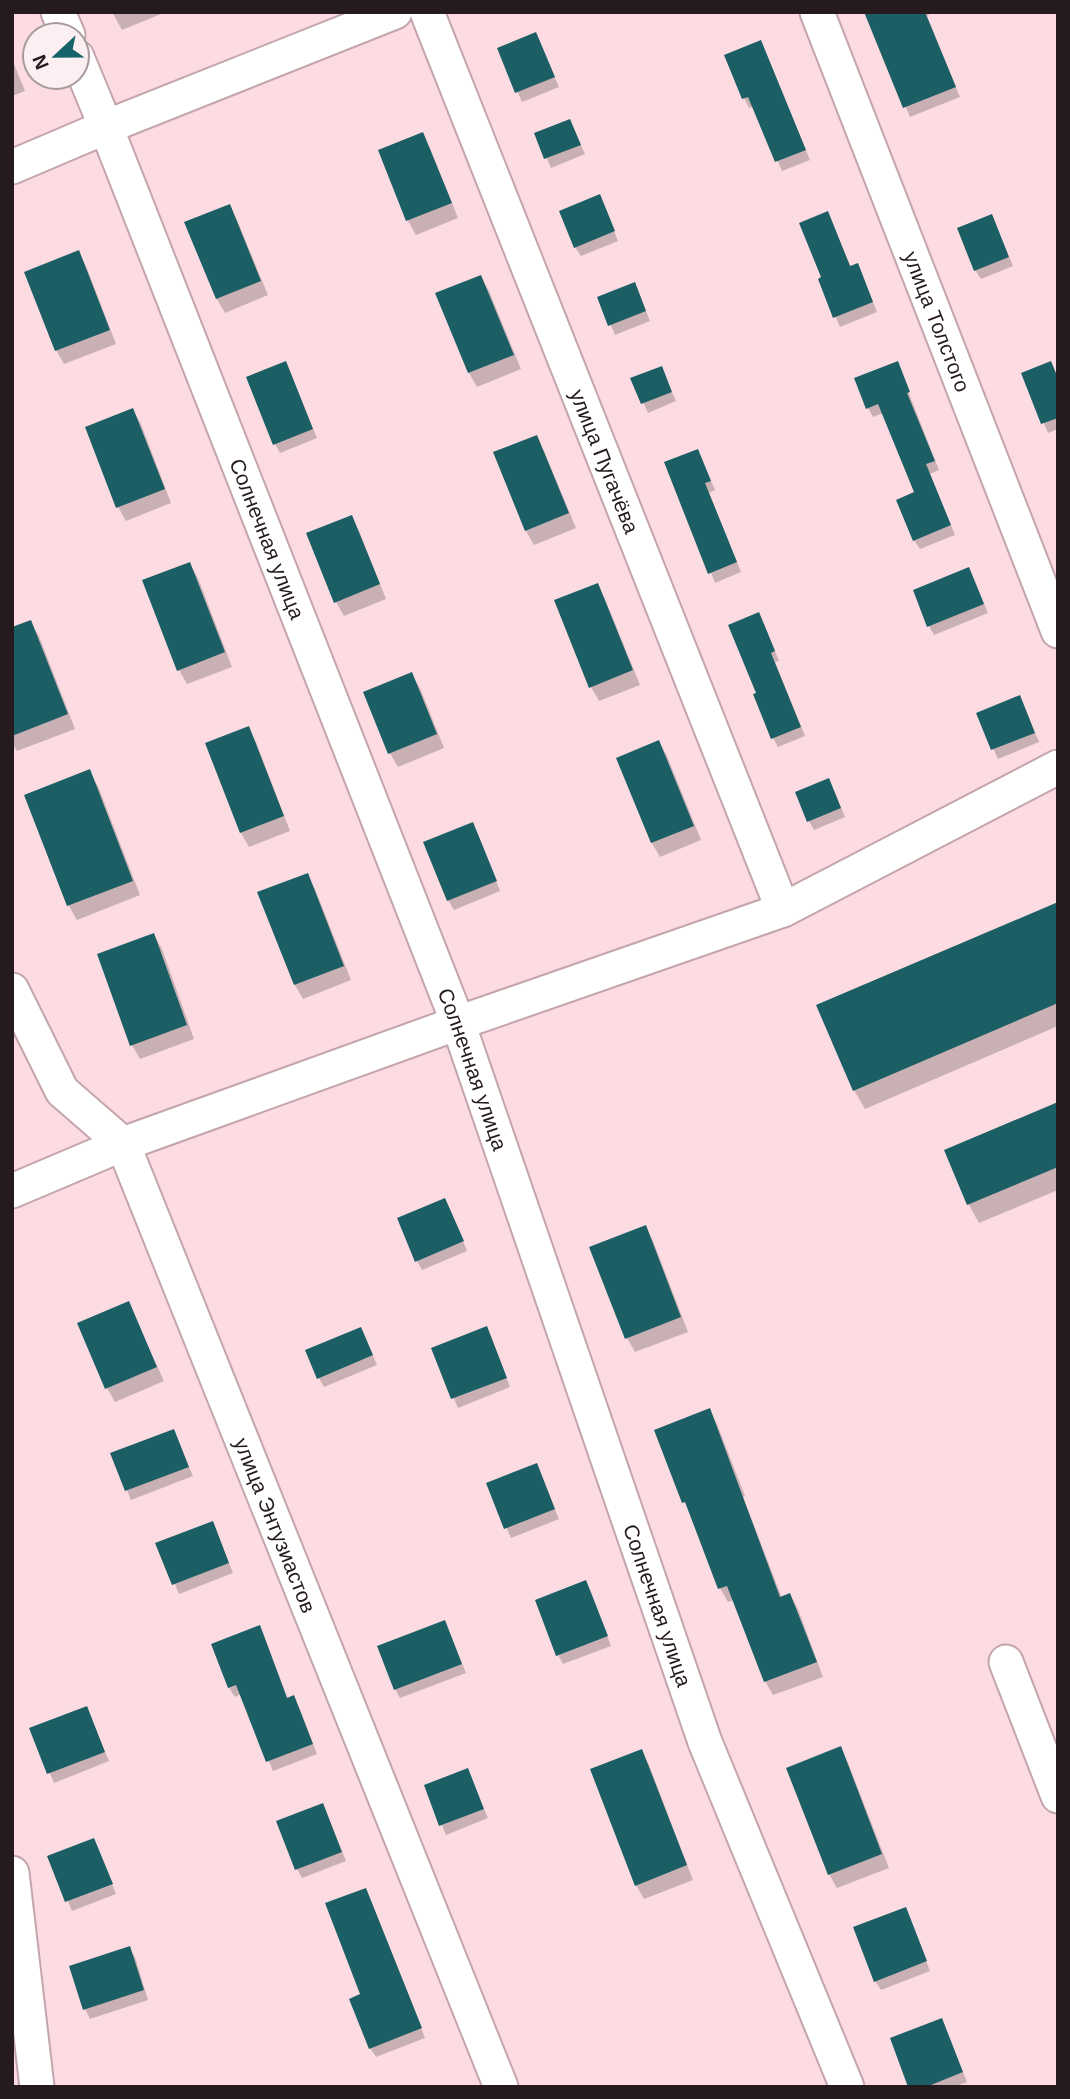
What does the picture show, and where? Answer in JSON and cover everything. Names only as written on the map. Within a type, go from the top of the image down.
[{"type":"street","points":[[12,167],[395,12]]},
{"type":"street","name":"улица Пугачёва","points":[[427,12],[783,910]]},
{"type":"street","name":"улица Толстого","points":[[817,12],[1058,631]]},
{"type":"street","name":"Солнечная улица","points":[[91,91],[457,1023],[705,1742],[846,2087]]},
{"type":"street","points":[[12,1191],[123,1144],[457,1023],[783,910],[1058,768]]},
{"type":"street","name":"улица Энтузиастов","points":[[12,990],[62,1091],[123,1144],[501,2087]]},
{"type":"street","points":[[1006,1662],[1058,1796]]},
{"type":"street","points":[[12,1873],[37,2087]]},
{"type":"building","points":[[864,12],[925,12],[956,87],[903,108]]},
{"type":"building","points":[[536,32],[555,77],[515,93],[497,48]]},
{"type":"building","points":[[761,40],[806,150],[775,162],[748,97],[742,99],[724,55]]},
{"type":"building","points":[[570,119],[581,145],[544,159],[534,133]]},
{"type":"building","points":[[423,132],[452,203],[406,221],[378,150]]},
{"type":"building","points":[[600,194],[615,231],[574,248],[559,211]]},
{"type":"building","points":[[230,204],[261,281],[216,299],[184,222]]},
{"type":"building","points":[[828,211],[850,266],[858,263],[873,302],[833,318],[818,279],[821,277],[799,223]]},
{"type":"building","points":[[992,214],[1009,257],[974,271],[957,228]]},
{"type":"building","points":[[79,250],[110,330],[55,351],[24,272]]},
{"type":"building","points":[[481,275],[514,355],[468,373],[435,293]]},
{"type":"building","points":[[635,282],[646,311],[608,326],[597,297]]},
{"type":"building","points":[[286,361],[313,429],[273,445],[246,377]]},
{"type":"building","points":[[898,361],[910,392],[907,393],[935,461],[926,464],[951,525],[913,541],[896,500],[914,492],[878,404],[866,409],[854,378]]},
{"type":"building","points":[[1051,361],[1058,378],[1058,418],[1041,424],[1021,373]]},
{"type":"building","points":[[662,366],[672,392],[641,404],[630,378]]},
{"type":"building","points":[[133,408],[165,489],[116,508],[85,427]]},
{"type":"building","points":[[537,435],[569,513],[525,531],[493,452]]},
{"type":"building","points":[[698,449],[711,481],[705,483],[737,562],[708,574],[664,462]]},
{"type":"building","points":[[352,515],[380,584],[334,603],[306,533]]},
{"type":"building","points":[[190,562],[225,652],[177,671],[142,580]]},
{"type":"building","points":[[969,567],[984,604],[927,627],[913,590]]},
{"type":"building","points":[[598,583],[633,670],[589,688],[554,600]]},
{"type":"building","points":[[759,612],[775,651],[771,653],[801,727],[771,739],[753,694],[756,693],[728,625]]},
{"type":"building","points":[[31,620],[68,714],[12,736],[12,627]]},
{"type":"building","points":[[412,672],[437,734],[388,754],[363,692]]},
{"type":"building","points":[[1020,695],[1035,733],[991,750],[976,713]]},
{"type":"building","points":[[249,726],[284,816],[240,833],[205,743]]},
{"type":"building","points":[[659,740],[694,826],[651,843],[616,758]]},
{"type":"building","points":[[90,769],[133,881],[67,906],[24,795]]},
{"type":"building","points":[[829,778],[841,808],[807,822],[795,792]]},
{"type":"building","points":[[473,822],[497,881],[447,901],[423,842]]},
{"type":"building","points":[[308,873],[344,966],[294,985],[257,892]]},
{"type":"building","points":[[1058,902],[1058,1003],[853,1091],[816,1005]]},
{"type":"building","points":[[154,933],[187,1025],[130,1046],[97,954]]},
{"type":"building","points":[[1058,1102],[1058,1167],[967,1205],[944,1150]]},
{"type":"building","points":[[445,1198],[464,1241],[415,1262],[397,1218]]},
{"type":"building","points":[[646,1225],[681,1317],[625,1339],[589,1247]]},
{"type":"building","points":[[129,1301],[157,1367],[105,1389],[77,1323]]},
{"type":"building","points":[[487,1326],[507,1378],[451,1399],[431,1348]]},
{"type":"building","points":[[361,1327],[373,1355],[317,1379],[305,1350]]},
{"type":"building","points":[[710,1408],[780,1597],[790,1593],[817,1662],[764,1682],[727,1586],[718,1589],[654,1430]]},
{"type":"building","points":[[174,1429],[189,1467],[125,1491],[110,1453]]},
{"type":"building","points":[[537,1463],[555,1509],[504,1529],[486,1483]]},
{"type":"building","points":[[213,1521],[229,1563],[172,1585],[155,1543]]},
{"type":"building","points":[[586,1580],[608,1636],[556,1656],[535,1600]]},
{"type":"building","points":[[445,1620],[462,1664],[394,1690],[377,1646]]},
{"type":"building","points":[[260,1625],[287,1698],[294,1695],[313,1744],[266,1762],[236,1685],[228,1688],[211,1644]]},
{"type":"building","points":[[87,1706],[105,1752],[47,1774],[29,1728]]},
{"type":"building","points":[[841,1746],[882,1854],[828,1875],[786,1768]]},
{"type":"building","points":[[642,1749],[687,1865],[635,1886],[590,1769]]},
{"type":"building","points":[[468,1768],[484,1809],[439,1826],[424,1785]]},
{"type":"building","points":[[323,1803],[342,1852],[295,1870],[276,1821]]},
{"type":"building","points":[[94,1838],[113,1884],[65,1902],[47,1856]]},
{"type":"building","points":[[366,1888],[422,2028],[369,2049],[349,1999],[360,1994],[325,1903]]},
{"type":"building","points":[[906,1907],[927,1961],[874,1982],[853,1927]]},
{"type":"building","points":[[130,1946],[144,1990],[83,2010],[69,1966]]},
{"type":"building","points":[[942,2018],[963,2072],[926,2087],[908,2087],[890,2038]]}]
